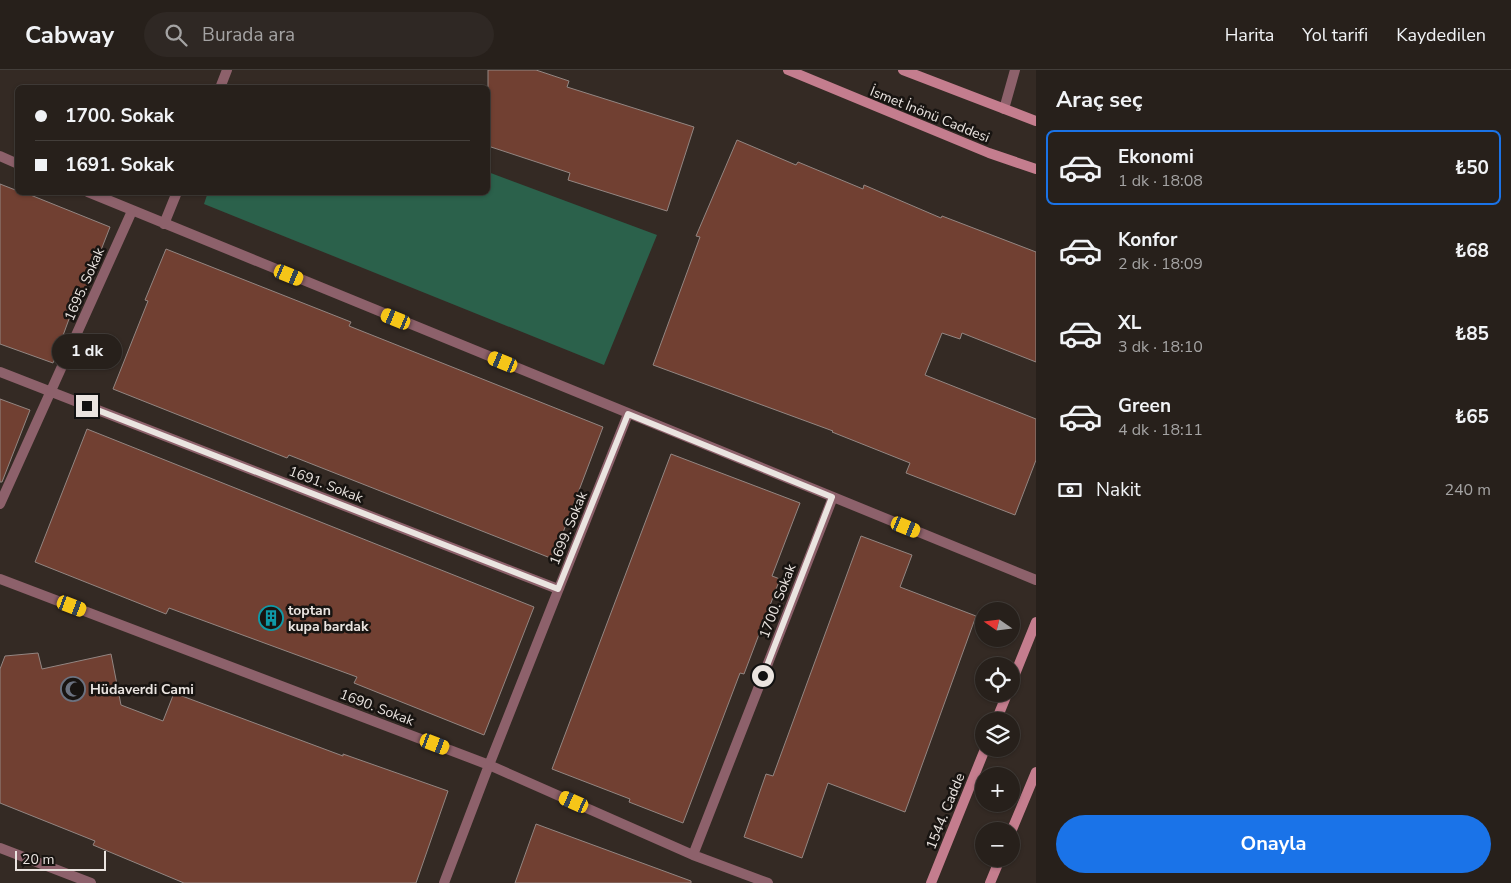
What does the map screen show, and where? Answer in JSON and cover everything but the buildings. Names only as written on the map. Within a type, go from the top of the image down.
[{"type":"main road","name":"İsmet İnönü Caddesi","points":[[788,70],[989,153],[1036,169]]},
{"type":"main road","points":[[903,70],[1036,121]]},
{"type":"main road","points":[[1020,662],[1036,622]]},
{"type":"main road","name":"1544. Cadde","points":[[930,883],[982,757]]},
{"type":"main road","points":[[1015,822],[1036,772]]},
{"type":"main road","points":[[990,883],[997,867]]},
{"type":"street","points":[[221,85],[227,70]]},
{"type":"street","points":[[1004,109],[1016,70]]},
{"type":"street","points":[[0,156],[15,163]]},
{"type":"street","points":[[95,195],[1036,580]]},
{"type":"street","points":[[164,224],[176,195]]},
{"type":"street","name":"1695. Sokak","points":[[0,504],[132,211]]},
{"type":"street","name":"1691. Sokak","points":[[0,372],[558,589]]},
{"type":"street","name":"1699. Sokak","points":[[444,883],[628,414]]},
{"type":"street","name":"1700. Sokak","points":[[693,855],[832,497]]},
{"type":"street","name":"1690. Sokak","points":[[0,579],[489,765],[693,855],[768,883]]},
{"type":"street","points":[[0,848],[91,883]]},
{"type":"green space","points":[[490,173],[657,235],[604,365],[204,204],[207,195],[490,195]]},
{"type":"place","name":"toptan kupa bardak","points":[[271,618]]},
{"type":"place","name":"Hüdaverdi Cami","points":[[73,689]]},
{"type":"route","points":[[87,406],[558,589],[628,414],[832,497],[763,676]]}]
